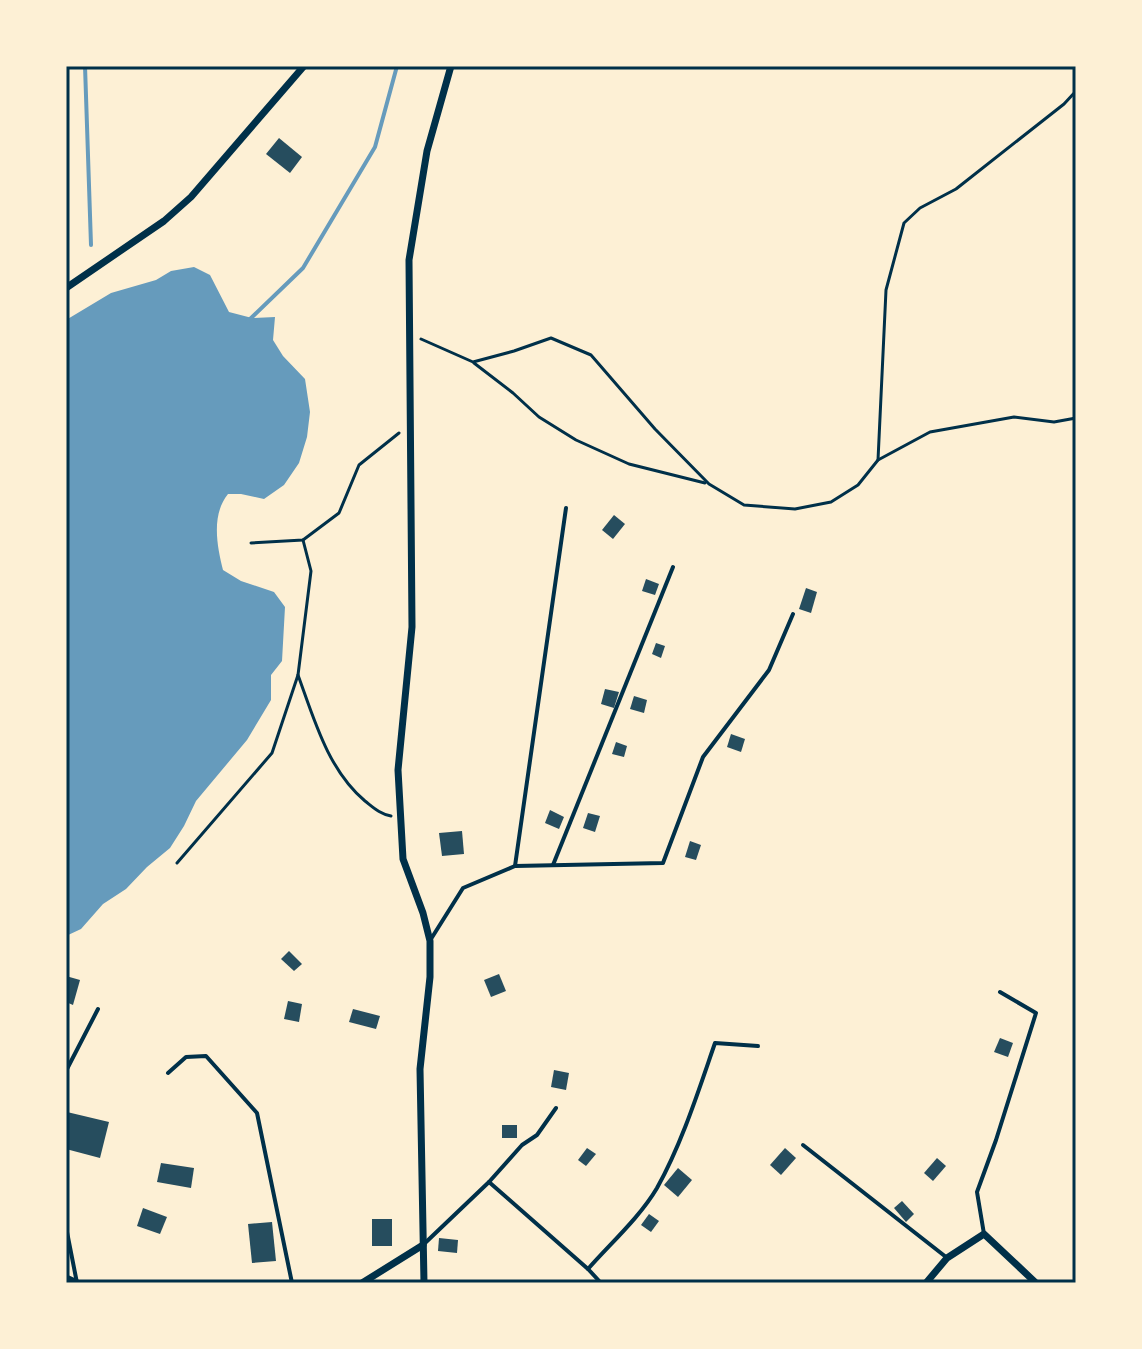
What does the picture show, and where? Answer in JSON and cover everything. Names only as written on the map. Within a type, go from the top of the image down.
[{"type":"street","points":[[66,288],[164,221],[191,197],[304,66]]},
{"type":"street","points":[[424,1283],[420,1069],[430,977],[430,941],[403,859],[398,770],[412,627],[409,260],[427,151],[451,66]]},
{"type":"street","points":[[926,1283],[947,1258],[984,1234],[1036,1283]]},
{"type":"street","points":[[362,1283],[423,1245]]},
{"type":"street","points":[[66,1278],[77,1283]]},
{"type":"lane","points":[[515,866],[566,508]]},
{"type":"lane","points":[[553,865],[673,567]]},
{"type":"lane","points":[[430,941],[463,888],[515,866],[663,863],[703,757],[769,670],[793,614]]},
{"type":"lane","points":[[984,1234],[977,1192],[1036,1013],[1000,992]]},
{"type":"lane","points":[[66,1071],[98,1009]]},
{"type":"lane","points":[[588,1269],[656,1189],[687,1124],[715,1043],[758,1046]]},
{"type":"lane","points":[[168,1073],[186,1057],[206,1056],[257,1113],[292,1283]]},
{"type":"lane","points":[[423,1245],[489,1182],[522,1145],[537,1135],[556,1108]]},
{"type":"lane","points":[[803,1145],[947,1258]]},
{"type":"lane","points":[[489,1182],[601,1283]]},
{"type":"lane","points":[[66,1227],[77,1283]]},
{"type":"path","points":[[878,460],[886,290],[904,223],[920,208],[956,189],[1064,104],[1076,91]]},
{"type":"path","points":[[410,334],[473,362],[539,417],[576,440],[629,464],[709,484]]},
{"type":"path","points":[[473,362],[551,338],[591,355],[655,429],[709,484],[744,505],[795,509],[831,502],[858,485],[878,460],[930,432],[1014,417],[1054,422],[1076,418]]},
{"type":"path","points":[[251,543],[303,540],[339,513],[359,465],[411,423]]},
{"type":"path","points":[[177,863],[272,753],[298,675],[311,571],[303,540]]},
{"type":"path","points":[[298,675],[321,739],[351,789],[382,814],[401,818]]},
{"type":"water","points":[[194,267],[210,275],[229,312],[252,318],[275,317],[273,340],[283,356],[305,379],[310,412],[299,463],[284,485],[264,499],[228,494],[217,521],[217,541],[223,570],[241,581],[274,592],[285,607],[282,661],[271,675],[271,700],[247,740],[196,801],[170,848],[126,889],[103,904],[81,929],[66,936],[66,320],[111,293],[156,280],[171,271]]},
{"type":"building","points":[[279,138],[302,157],[290,173],[266,154]]},
{"type":"building","points":[[614,515],[625,524],[613,539],[602,530]]},
{"type":"building","points":[[646,579],[659,584],[655,595],[642,591]]},
{"type":"building","points":[[806,588],[817,592],[811,613],[799,609]]},
{"type":"building","points":[[656,643],[665,646],[661,658],[652,654]]},
{"type":"building","points":[[605,689],[619,692],[614,708],[601,704]]},
{"type":"building","points":[[634,696],[647,700],[644,713],[630,709]]},
{"type":"building","points":[[731,734],[745,739],[741,752],[727,747]]},
{"type":"building","points":[[616,742],[627,746],[624,757],[612,754]]},
{"type":"building","points":[[550,810],[564,817],[559,829],[545,823]]},
{"type":"building","points":[[588,813],[600,816],[595,832],[583,828]]},
{"type":"building","points":[[462,831],[464,854],[442,856],[439,833]]},
{"type":"building","points":[[690,841],[701,845],[696,860],[685,857]]},
{"type":"building","points":[[289,951],[302,964],[294,971],[281,959]]},
{"type":"building","points":[[499,974],[506,991],[491,997],[484,980]]},
{"type":"building","points":[[66,976],[80,980],[73,1005],[66,1002]]},
{"type":"building","points":[[288,1001],[302,1004],[299,1022],[284,1019]]},
{"type":"building","points":[[353,1009],[380,1016],[376,1029],[349,1022]]},
{"type":"building","points":[[1000,1038],[1013,1043],[1008,1057],[994,1052]]},
{"type":"building","points":[[554,1070],[569,1073],[566,1090],[551,1087]]},
{"type":"building","points":[[67,1112],[109,1122],[100,1158],[66,1149]]},
{"type":"building","points":[[502,1125],[517,1125],[517,1138],[502,1138]]},
{"type":"building","points":[[587,1148],[596,1154],[586,1166],[578,1160]]},
{"type":"building","points":[[785,1148],[796,1158],[781,1175],[770,1165]]},
{"type":"building","points":[[937,1158],[946,1166],[933,1181],[924,1173]]},
{"type":"building","points":[[161,1163],[194,1168],[191,1188],[157,1182]]},
{"type":"building","points":[[678,1168],[692,1180],[678,1197],[664,1185]]},
{"type":"building","points":[[902,1201],[914,1214],[906,1222],[894,1208]]},
{"type":"building","points":[[143,1208],[167,1217],[160,1234],[137,1226]]},
{"type":"building","points":[[649,1214],[659,1221],[651,1232],[641,1225]]},
{"type":"building","points":[[372,1219],[392,1219],[392,1246],[372,1246]]},
{"type":"building","points":[[272,1222],[276,1261],[252,1263],[248,1224]]},
{"type":"building","points":[[439,1238],[458,1240],[457,1253],[438,1251]]},
{"type":"waterway","points":[[85,66],[91,245]]},
{"type":"waterway","points":[[248,321],[303,268],[375,147],[397,66]]}]
